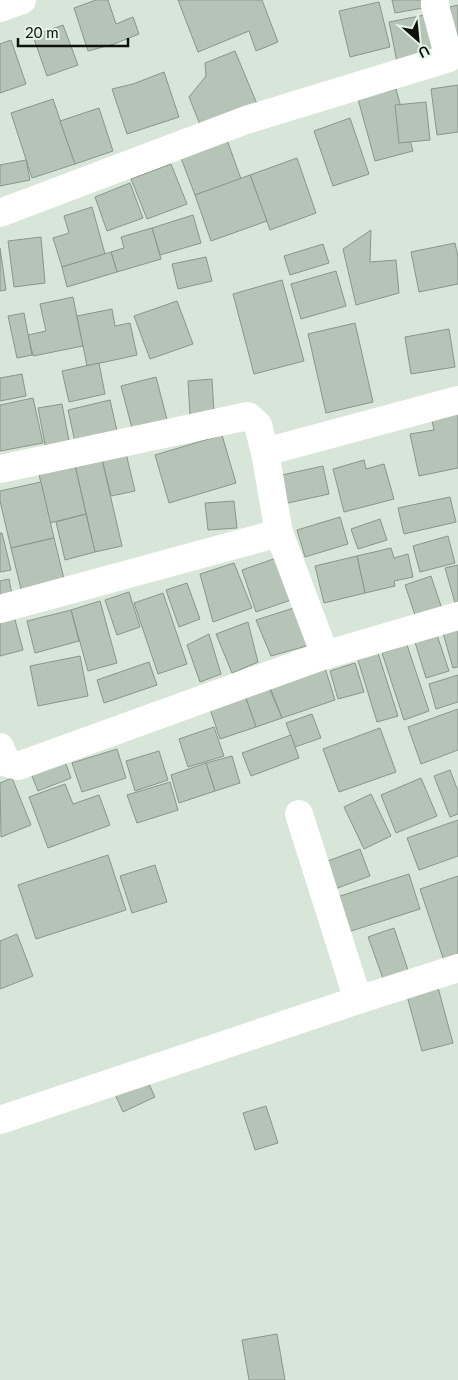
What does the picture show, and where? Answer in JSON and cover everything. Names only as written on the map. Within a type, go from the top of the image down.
[{"type":"street","points":[[0,8],[22,0]]},
{"type":"street","points":[[0,213],[246,120],[453,57],[435,6],[435,0]]},
{"type":"street","points":[[265,452],[458,400]]},
{"type":"street","points":[[0,469],[248,416],[258,425],[265,452],[279,534],[325,655]]},
{"type":"street","points":[[0,609],[279,534]]},
{"type":"street","points":[[0,747],[7,763],[18,766],[325,655],[458,616]]},
{"type":"street","points":[[299,814],[358,1000]]},
{"type":"street","points":[[0,1120],[458,968]]},
{"type":"building","points":[[96,0],[108,0],[116,24],[133,17],[139,34],[114,44],[88,51],[74,8]]},
{"type":"building","points":[[178,0],[262,0],[278,42],[256,51],[249,31],[198,52]]},
{"type":"building","points":[[392,0],[428,0],[429,7],[395,13]]},
{"type":"building","points":[[379,2],[390,47],[350,57],[339,11]]},
{"type":"building","points":[[458,5],[458,50],[457,50],[450,7]]},
{"type":"building","points":[[430,14],[437,54],[397,62],[389,22]]},
{"type":"building","points":[[63,25],[78,65],[47,76],[33,36]]},
{"type":"building","points":[[11,40],[26,84],[0,93],[0,44]]},
{"type":"building","points":[[235,51],[257,104],[201,127],[189,97],[206,76],[205,63]]},
{"type":"building","points":[[164,72],[179,117],[127,134],[112,89],[133,84]]},
{"type":"building","points":[[458,85],[458,132],[437,135],[431,89]]},
{"type":"building","points":[[396,89],[413,151],[375,161],[358,99]]},
{"type":"building","points":[[53,99],[75,164],[32,178],[11,113]]},
{"type":"building","points":[[426,102],[430,140],[399,143],[395,105]]},
{"type":"building","points":[[99,108],[113,151],[75,164],[60,121]]},
{"type":"building","points":[[350,118],[369,174],[333,186],[314,131]]},
{"type":"building","points":[[226,137],[241,179],[195,195],[179,153]]},
{"type":"building","points":[[297,158],[316,213],[270,230],[250,175]]},
{"type":"building","points":[[26,160],[30,180],[0,186],[0,165]]},
{"type":"building","points":[[171,164],[187,204],[147,219],[131,179]]},
{"type":"building","points":[[250,175],[267,221],[211,241],[195,195]]},
{"type":"building","points":[[130,183],[143,218],[107,231],[95,197]]},
{"type":"building","points":[[92,207],[105,254],[62,267],[53,238],[69,233],[64,216]]},
{"type":"building","points":[[193,215],[201,243],[160,255],[152,228]]},
{"type":"building","points":[[152,228],[161,259],[117,272],[111,252],[124,248],[121,237]]},
{"type":"building","points":[[371,230],[370,262],[396,260],[399,293],[356,305],[343,249]]},
{"type":"building","points":[[41,237],[45,283],[14,287],[8,241]]},
{"type":"building","points":[[455,243],[458,257],[458,284],[419,292],[411,252]]},
{"type":"building","points":[[323,244],[329,263],[290,275],[284,256]]},
{"type":"building","points":[[0,248],[6,290],[0,291]]},
{"type":"building","points":[[111,252],[117,272],[67,287],[62,267]]},
{"type":"building","points":[[206,257],[212,281],[178,289],[172,264]]},
{"type":"building","points":[[336,271],[346,306],[301,319],[291,284]]},
{"type":"building","points":[[282,280],[304,361],[254,374],[233,294]]},
{"type":"building","points":[[73,297],[83,346],[33,356],[28,335],[46,331],[40,304]]},
{"type":"building","points":[[177,301],[193,344],[150,359],[134,316]]},
{"type":"building","points":[[112,309],[115,326],[130,323],[137,355],[87,366],[77,316]]},
{"type":"building","points":[[24,313],[32,355],[17,358],[8,316]]},
{"type":"building","points":[[355,323],[373,402],[326,413],[308,334]]},
{"type":"building","points":[[449,329],[455,367],[411,374],[405,337]]},
{"type":"building","points":[[99,363],[105,394],[69,402],[62,371]]},
{"type":"building","points":[[22,374],[26,396],[0,401],[0,378]]},
{"type":"building","points":[[156,377],[169,427],[134,436],[121,386]]},
{"type":"building","points":[[212,379],[214,413],[190,415],[188,381]]},
{"type":"building","points":[[33,398],[43,443],[0,451],[0,405]]},
{"type":"building","points":[[110,400],[119,440],[77,451],[68,410]]},
{"type":"building","points":[[62,404],[71,451],[47,455],[38,408]]},
{"type":"building","points":[[458,410],[458,468],[419,476],[410,434],[434,430],[431,416]]},
{"type":"building","points":[[222,435],[236,483],[169,503],[155,455]]},
{"type":"building","points":[[125,449],[135,491],[111,496],[101,455]]},
{"type":"building","points":[[101,455],[122,546],[95,552],[74,461]]},
{"type":"building","points":[[364,460],[366,469],[384,464],[394,499],[344,512],[333,469]]},
{"type":"building","points":[[74,461],[86,514],[50,523],[38,470]]},
{"type":"building","points":[[323,466],[329,494],[288,503],[282,475]]},
{"type":"building","points":[[41,482],[54,538],[11,548],[0,501],[0,491]]},
{"type":"building","points":[[450,497],[456,522],[404,534],[398,508]]},
{"type":"building","points":[[234,501],[237,528],[208,530],[205,503]]},
{"type":"building","points":[[86,514],[95,552],[65,560],[56,522]]},
{"type":"building","points":[[340,517],[348,544],[305,557],[297,530]]},
{"type":"building","points":[[380,519],[387,540],[358,549],[351,529]]},
{"type":"building","points":[[0,533],[2,533],[11,570],[0,572]]},
{"type":"building","points":[[448,536],[455,563],[420,572],[413,546]]},
{"type":"building","points":[[54,538],[65,583],[22,593],[11,548]]},
{"type":"building","points":[[391,548],[394,558],[408,554],[413,577],[394,581],[395,586],[365,593],[357,556]]},
{"type":"building","points":[[357,556],[365,593],[324,603],[315,566]]},
{"type":"building","points":[[279,557],[294,599],[256,612],[242,570]]},
{"type":"building","points":[[234,563],[252,608],[213,622],[200,574]]},
{"type":"building","points":[[458,565],[458,613],[445,568]]},
{"type":"building","points":[[431,576],[443,612],[417,621],[405,585]]},
{"type":"building","points":[[9,579],[13,600],[0,602],[0,581]]},
{"type":"building","points":[[187,583],[200,619],[179,627],[166,590]]},
{"type":"building","points":[[129,592],[140,627],[117,635],[105,600]]},
{"type":"building","points":[[163,593],[187,664],[158,674],[134,603]]},
{"type":"building","points":[[100,601],[117,663],[88,671],[71,610]]},
{"type":"building","points":[[300,606],[310,645],[271,656],[256,620]]},
{"type":"building","points":[[71,610],[79,641],[35,653],[27,621]]},
{"type":"building","points":[[14,616],[23,650],[0,656],[0,619]]},
{"type":"building","points":[[248,622],[258,662],[232,673],[216,634]]},
{"type":"building","points":[[458,629],[458,667],[453,668],[443,633]]},
{"type":"building","points":[[436,632],[449,671],[426,678],[414,639]]},
{"type":"building","points":[[209,634],[221,674],[200,682],[187,645]]},
{"type":"building","points":[[407,645],[429,711],[404,720],[382,653]]},
{"type":"building","points":[[377,650],[398,716],[377,722],[357,657]]},
{"type":"building","points":[[80,656],[88,696],[38,706],[30,666]]},
{"type":"building","points":[[149,662],[157,685],[104,703],[97,680]]},
{"type":"building","points":[[355,663],[364,692],[338,699],[330,671]]},
{"type":"building","points":[[325,668],[335,700],[282,718],[270,687]]},
{"type":"building","points":[[458,675],[458,702],[436,709],[429,684]]},
{"type":"building","points":[[268,685],[282,718],[256,727],[243,690]]},
{"type":"building","points":[[243,690],[256,727],[220,739],[208,703]]},
{"type":"building","points":[[458,709],[458,750],[421,764],[408,727]]},
{"type":"building","points":[[312,714],[321,738],[295,747],[286,723]]},
{"type":"building","points":[[214,727],[224,756],[188,767],[179,739]]},
{"type":"building","points":[[380,728],[396,772],[339,792],[323,749]]},
{"type":"building","points":[[291,735],[299,758],[251,776],[242,753]]},
{"type":"building","points":[[117,749],[126,778],[82,792],[72,763]]},
{"type":"building","points":[[159,751],[168,780],[135,791],[126,761]]},
{"type":"building","points":[[62,753],[71,778],[38,791],[28,766]]},
{"type":"building","points":[[232,756],[240,783],[215,791],[206,763]]},
{"type":"building","points":[[206,763],[215,791],[179,803],[171,775]]},
{"type":"building","points":[[450,770],[458,791],[458,814],[450,817],[434,776]]},
{"type":"building","points":[[12,778],[31,825],[1,837],[0,783]]},
{"type":"building","points":[[421,778],[437,816],[396,833],[381,795]]},
{"type":"building","points":[[170,782],[178,810],[137,823],[127,795]]},
{"type":"building","points":[[65,784],[73,804],[99,795],[110,825],[48,848],[29,797]]},
{"type":"building","points":[[371,794],[391,836],[364,849],[344,807]]},
{"type":"building","points":[[458,820],[458,856],[419,870],[407,838]]},
{"type":"building","points":[[360,849],[370,876],[335,889],[325,862]]},
{"type":"building","points":[[108,855],[126,910],[36,939],[18,885]]},
{"type":"building","points":[[155,865],[167,902],[132,913],[120,876]]},
{"type":"building","points":[[409,874],[420,909],[348,932],[337,897]]},
{"type":"building","points":[[458,876],[458,959],[445,964],[420,889]]},
{"type":"building","points":[[394,928],[410,976],[385,984],[368,937]]},
{"type":"building","points":[[17,934],[33,976],[0,989],[0,941]]},
{"type":"building","points":[[437,984],[453,1043],[422,1051],[406,992]]},
{"type":"building","points":[[146,1078],[155,1097],[123,1112],[114,1092]]},
{"type":"building","points":[[266,1106],[278,1143],[255,1150],[243,1113]]},
{"type":"building","points":[[277,1334],[285,1380],[249,1380],[242,1340]]}]
